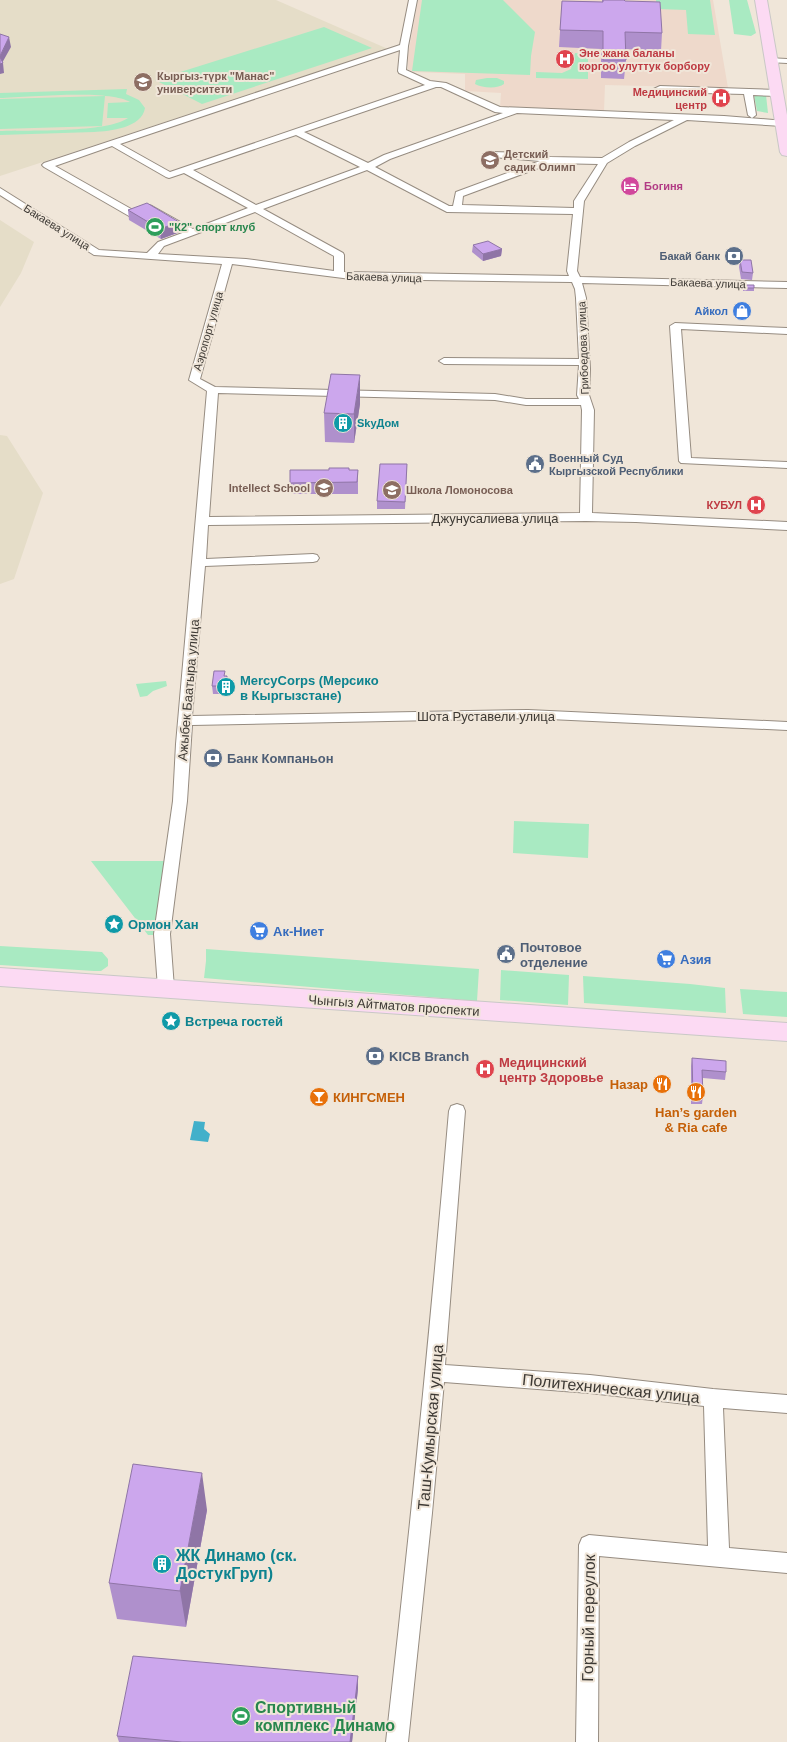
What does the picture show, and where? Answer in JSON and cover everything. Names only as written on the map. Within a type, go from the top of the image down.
[{"type":"main road","points":[[761,0],[787,152]]},
{"type":"main road","name":"Чынгыз Айтматов проспекти","points":[[0,977],[787,1032]]},
{"type":"street","points":[[413,0],[404,46],[402,71],[428,83],[443,85],[498,110],[685,117],[783,123]]},
{"type":"street","points":[[192,232],[148,208],[132,214],[47,165],[404,46]]},
{"type":"street","points":[[771,60],[787,61]]},
{"type":"street","points":[[112,143],[169,175],[435,84]]},
{"type":"street","points":[[647,94],[660,89],[729,90],[748,93],[777,93]]},
{"type":"street","points":[[748,93],[752,115]]},
{"type":"street","points":[[150,256],[161,244],[368,167],[388,157],[518,110]]},
{"type":"street","points":[[650,113],[752,115],[783,123]]},
{"type":"street","name":"Грибоедова улица","points":[[586,517],[588,410],[583,395],[584,362],[580,289],[572,271],[579,201],[604,162],[632,144],[685,117]]},
{"type":"street","points":[[295,131],[368,167],[447,209],[578,211]]},
{"type":"street","points":[[494,154],[530,156],[551,160],[604,162]]},
{"type":"street","points":[[457,208],[459,194],[551,160]]},
{"type":"street","points":[[184,169],[339,256],[338,275]]},
{"type":"street","name":"Бакаева улица","points":[[0,191],[98,253],[228,261],[338,275],[407,278],[787,285]]},
{"type":"street","name":"Аэропорт улица","points":[[213,390],[194,380],[228,261]]},
{"type":"street","points":[[787,331],[675,326],[685,461],[787,465]]},
{"type":"street","points":[[444,361],[584,362]]},
{"type":"street","points":[[213,390],[420,394],[495,397],[526,402],[586,402]]},
{"type":"street","name":"Ажыбек Баатыра улица","points":[[166,988],[162,934],[180,801],[185,721],[213,390]]},
{"type":"street","name":"Джунусалиева улица","points":[[203,521],[586,517],[636,518],[787,526]]},
{"type":"street","points":[[199,563],[313,558]]},
{"type":"street","name":"Шота Руставели улица","points":[[185,721],[528,714],[787,726]]},
{"type":"street","name":"Таш-Кумырская улица","points":[[397,1742],[435,1373],[457,1111]]},
{"type":"street","name":"Политехническая улица","points":[[435,1373],[590,1384],[713,1398],[787,1404]]},
{"type":"street","points":[[713,1398],[719,1557],[787,1563]]},
{"type":"street","name":"Горный переулок","points":[[587,1742],[589,1545],[719,1557]]},
{"type":"shaded area","name":"Кыргыз-түрк \"Манас\" университети","points":[[0,0],[276,0],[388,49],[0,176]]},
{"type":"shaded area","name":"Эне жана баланы коргоо улуттук борбору","points":[[418,0],[713,0],[728,88],[605,85],[604,111],[500,108],[501,93],[465,91],[465,74],[414,72],[408,69],[408,55]]},
{"type":"shaded area","points":[[0,220],[34,242],[21,273],[0,307]]},
{"type":"shaded area","points":[[0,435],[7,436],[43,493],[14,579],[0,584]]},
{"type":"green space","points":[[422,0],[503,0],[535,32],[531,56],[530,75],[412,71]]},
{"type":"green space","points":[[656,0],[710,0],[715,35],[688,34],[686,10],[657,9]]},
{"type":"green space","points":[[729,0],[747,0],[756,33],[751,36],[734,34]]},
{"type":"green space","points":[[324,27],[372,48],[202,104],[155,80]]},
{"type":"green space","points":[[575,53],[588,54],[588,79],[536,78],[536,72],[562,73],[571,69]]},
{"type":"green space","points":[[497,78],[504,81],[504,84],[498,87],[490,87],[475,84],[476,80]]},
{"type":"green space","points":[[127,89],[126,94],[139,100],[145,108],[143,115],[138,120],[124,127],[108,131],[94,132],[0,135],[0,131],[67,130],[118,123],[128,118],[107,118],[108,103],[130,102],[120,98],[87,95],[48,95],[0,98],[0,93]]},
{"type":"green space","points":[[754,95],[766,95],[768,113],[757,111]]},
{"type":"green space","points":[[105,96],[102,126],[0,129],[0,99]]},
{"type":"green space","points":[[166,681],[167,686],[153,691],[147,696],[140,697],[136,684]]},
{"type":"green space","points":[[514,821],[589,824],[588,858],[513,853]]},
{"type":"green space","points":[[91,861],[166,861],[157,935],[148,935]]},
{"type":"green space","points":[[0,946],[102,952],[108,959],[108,966],[101,971],[94,971],[0,965]]},
{"type":"green space","points":[[206,949],[479,969],[477,1001],[204,978]]},
{"type":"green space","points":[[501,970],[569,975],[568,1005],[500,1000]]},
{"type":"green space","points":[[583,976],[725,988],[726,1013],[584,1003]]},
{"type":"green space","points":[[740,989],[787,992],[787,1017],[743,1014]]},
{"type":"water","points":[[194,1121],[205,1122],[204,1129],[210,1134],[208,1142],[190,1140]]},
{"type":"building","points":[[603,0],[660,2],[662,33],[625,32],[626,60],[603,60],[603,31],[560,30],[562,1],[603,2]]},
{"type":"building","points":[[0,34],[9,37],[0,56]]},
{"type":"building","points":[[0,57],[3,63],[0,64]]},
{"type":"building","points":[[147,203],[179,222],[160,229],[128,210]]},
{"type":"building","points":[[488,241],[502,249],[483,254],[473,245]]},
{"type":"building","points":[[740,260],[751,260],[753,273],[742,272]]},
{"type":"building","points":[[743,285],[754,285],[754,288],[744,288]]},
{"type":"building","points":[[331,374],[360,375],[354,414],[324,413]]},
{"type":"building","name":"Школа Ломоносова","points":[[380,464],[407,464],[405,502],[377,501]]},
{"type":"building","points":[[329,468],[349,468],[349,470],[358,470],[357,482],[290,483],[290,470],[329,470]]},
{"type":"building","points":[[214,671],[225,671],[224,676],[227,676],[225,686],[212,686]]},
{"type":"building","points":[[692,1058],[726,1061],[726,1072],[702,1070],[703,1096],[693,1096]]},
{"type":"building","points":[[133,1464],[202,1473],[180,1591],[109,1583]]},
{"type":"building","name":"Спортивный комплекс Динамо","points":[[133,1656],[358,1676],[350,1742],[182,1742],[117,1736]]},
{"type":"place","name":"Эне жана баланы коргоо улуттук борбору","points":[[565,59]]},
{"type":"place","name":"Кыргыз-түрк \"Манас\" университети","points":[[143,82]]},
{"type":"place","name":"Медицинский центр","points":[[721,98]]},
{"type":"place","name":"Детский садик Олимп","points":[[490,160]]},
{"type":"place","name":"Богиня","points":[[630,186]]},
{"type":"place","name":"\"К2\" спорт клуб","points":[[155,227]]},
{"type":"place","name":"Бакай банк","points":[[734,256]]},
{"type":"place","name":"Айкол","points":[[742,311]]},
{"type":"place","name":"SkyДом","points":[[343,423]]},
{"type":"place","name":"Военный Суд Кыргызской Республики","points":[[535,464]]},
{"type":"place","name":"Intellect School","points":[[324,488]]},
{"type":"place","name":"Школа Ломоносова","points":[[392,490]]},
{"type":"place","name":"КУБУЛ","points":[[756,505]]},
{"type":"place","name":"MercyCorps (Мерсико в Кыргызстане)","points":[[226,687]]},
{"type":"place","name":"Банк Компаньон","points":[[213,758]]},
{"type":"place","name":"Ормон Хан","points":[[114,924]]},
{"type":"place","name":"Ак-Ниет","points":[[259,931]]},
{"type":"place","name":"Почтовое отделение","points":[[506,954]]},
{"type":"place","name":"Азия","points":[[666,959]]},
{"type":"place","name":"Встреча гостей","points":[[171,1021]]},
{"type":"place","name":"KICB Branch","points":[[375,1056]]},
{"type":"place","name":"Медицинский центр Здоровье","points":[[485,1069]]},
{"type":"place","name":"Назар","points":[[662,1084]]},
{"type":"place","name":"Han’s garden & Ria cafe","points":[[696,1092]]},
{"type":"place","name":"КИНГСМЕН","points":[[319,1097]]},
{"type":"place","name":"ЖК Динамо (ск. ДостукГруп)","points":[[162,1564]]},
{"type":"place","name":"Спортивный комплекс Динамо","points":[[241,1716]]}]
